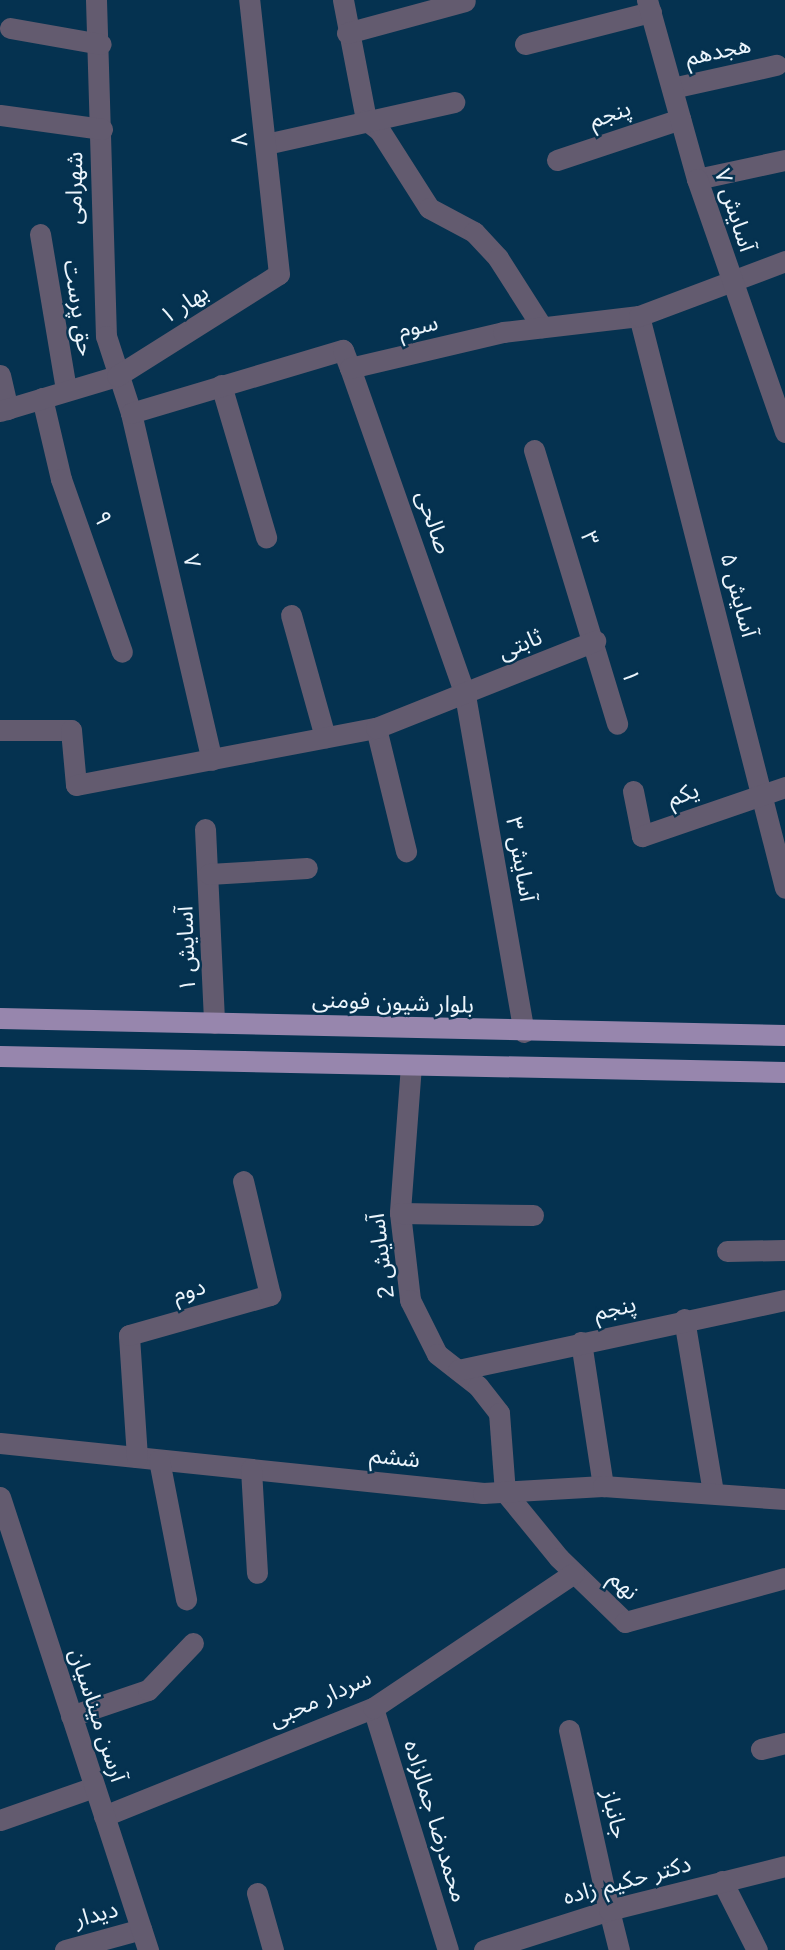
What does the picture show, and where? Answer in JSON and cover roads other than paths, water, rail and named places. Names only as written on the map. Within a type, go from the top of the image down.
[{"type":"main road","name":"بلوار شیون فومنی","points":[[0,1018],[524,1032],[785,1035]]},
{"type":"main road","points":[[0,1056],[785,1072]]},
{"type":"street","name":"شهرامی","points":[[96,0],[101,44],[102,283],[106,336],[117,376]]},
{"type":"street","name":"۸","points":[[249,0],[279,274]]},
{"type":"street","points":[[343,0],[347,33],[366,120],[380,131],[429,208],[474,232],[498,258],[542,327]]},
{"type":"street","points":[[347,33],[465,1]]},
{"type":"street","points":[[525,44],[649,6]]},
{"type":"street","name":"آسایش ۷","points":[[649,6],[696,179],[730,281],[783,419]]},
{"type":"street","points":[[10,28],[101,44]]},
{"type":"street","name":"هجدهم","points":[[672,88],[776,65]]},
{"type":"street","points":[[266,144],[454,102]]},
{"type":"street","points":[[0,115],[102,129]]},
{"type":"street","name":"پنجم","points":[[557,160],[680,118]]},
{"type":"street","points":[[696,179],[785,160]]},
{"type":"street","name":"حق پرست","points":[[40,234],[66,390]]},
{"type":"street","name":"سوم","points":[[350,368],[542,327],[639,316],[785,261]]},
{"type":"street","name":"بهار ۱","points":[[4,410],[117,376],[279,274]]},
{"type":"street","name":"آسایش ۵","points":[[639,316],[764,794],[785,888]]},
{"type":"street","points":[[131,413],[343,350],[350,368]]},
{"type":"street","name":"صالحی","points":[[350,368],[465,695]]},
{"type":"street","points":[[0,375],[4,410]]},
{"type":"street","name":"۷","points":[[117,376],[131,413],[212,760]]},
{"type":"street","points":[[221,385],[266,537]]},
{"type":"street","name":"۹","points":[[42,398],[61,479],[122,652]]},
{"type":"street","name":"۳","points":[[534,450],[595,641]]},
{"type":"street","points":[[291,615],[325,737]]},
{"type":"street","name":"ثابتی","points":[[465,695],[595,641]]},
{"type":"street","name":"۱","points":[[595,641],[617,724]]},
{"type":"street","points":[[0,730],[71,730],[76,785],[376,728],[465,695]]},
{"type":"street","name":"آسایش ۳","points":[[465,695],[524,1032]]},
{"type":"street","points":[[376,728],[406,851]]},
{"type":"street","name":"یکم","points":[[633,791],[642,836],[785,787]]},
{"type":"street","name":"آسایش ۱","points":[[205,829],[214,1023]]},
{"type":"street","name":"آسایش ۱","points":[[209,874],[307,868]]},
{"type":"street","name":"آسایش 2","points":[[411,1065],[400,1213],[410,1300],[437,1354],[458,1370],[499,1413],[505,1492]]},
{"type":"street","name":"دوم","points":[[137,1457],[129,1335],[270,1295],[243,1181]]},
{"type":"street","points":[[400,1213],[533,1215]]},
{"type":"street","points":[[727,1251],[785,1250]]},
{"type":"street","name":"پنجم","points":[[458,1370],[684,1319],[785,1300]]},
{"type":"street","points":[[684,1319],[713,1492]]},
{"type":"street","points":[[581,1342],[603,1486]]},
{"type":"street","name":"ششم","points":[[0,1444],[505,1492],[603,1486],[785,1499]]},
{"type":"street","points":[[159,1460],[186,1599]]},
{"type":"street","points":[[251,1469],[257,1573]]},
{"type":"street","name":"نهم","points":[[505,1492],[574,1573],[625,1622],[785,1578]]},
{"type":"street","name":"آرسن میناسیان","points":[[0,1497],[148,1950]]},
{"type":"street","name":"سردار محبی","points":[[104,1816],[373,1708],[574,1573]]},
{"type":"street","points":[[71,1716],[148,1690],[193,1643]]},
{"type":"street","name":"محمدرضا جمالزاده","points":[[373,1708],[448,1950]]},
{"type":"street","name":"جانباز","points":[[569,1730],[620,1950]]},
{"type":"street","points":[[761,1749],[785,1743]]},
{"type":"street","points":[[0,1820],[94,1787]]},
{"type":"street","name":"دکتر حکیم زاده","points":[[484,1950],[609,1910],[785,1866]]},
{"type":"street","points":[[722,1881],[757,1950]]},
{"type":"street","points":[[257,1893],[273,1950]]},
{"type":"street","name":"دیدار","points":[[65,1950],[141,1929]]}]
